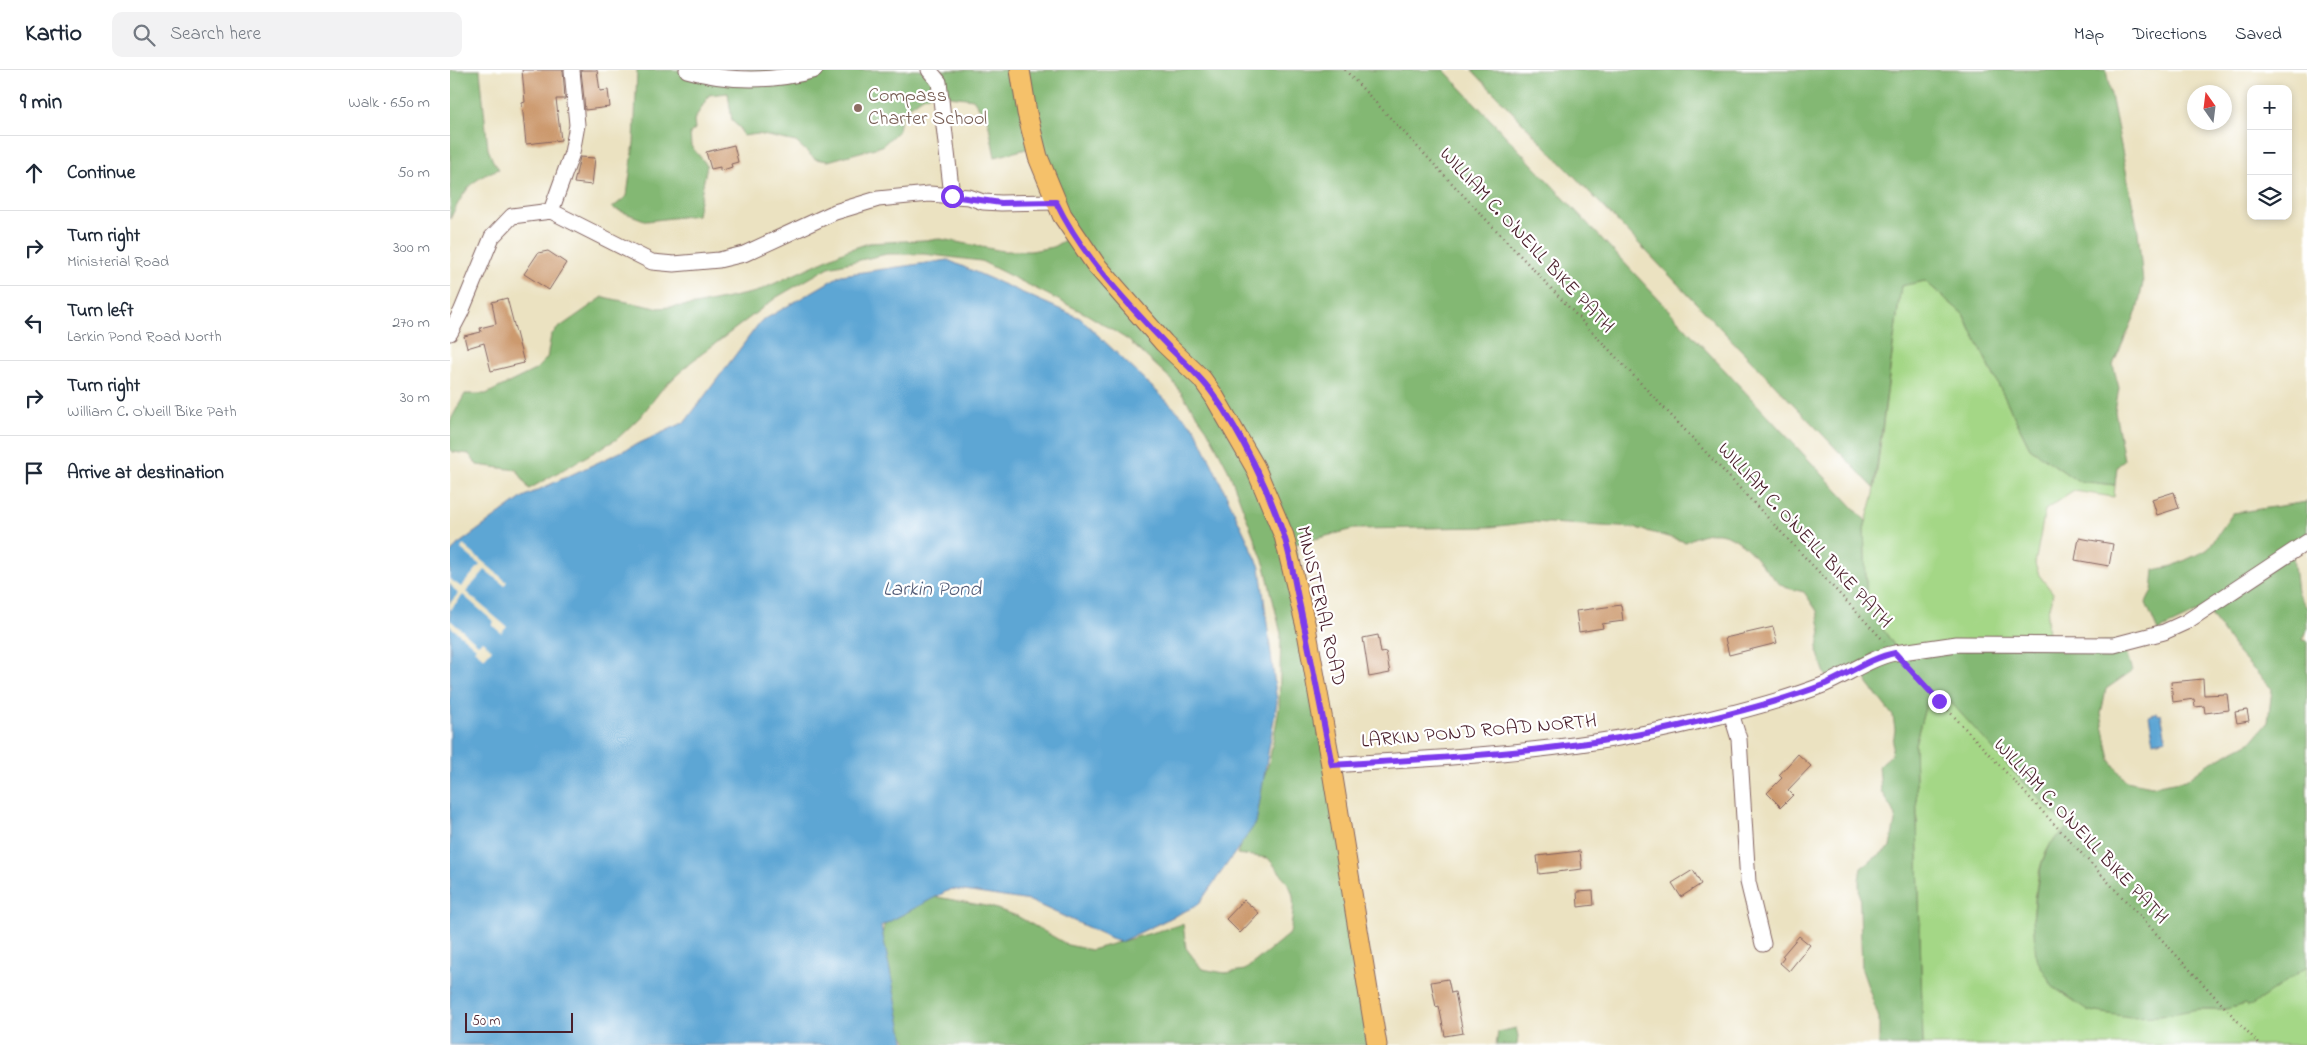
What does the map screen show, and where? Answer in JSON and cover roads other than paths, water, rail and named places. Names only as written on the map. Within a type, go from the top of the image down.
[{"type":"main road","name":"MINISTERIAL ROAD","points":[[1020,70],[1027,113],[1038,156],[1056,202],[1072,231],[1096,265],[1164,343],[1202,379],[1214,396],[1235,430],[1254,467],[1286,545],[1306,627],[1332,765],[1378,1045]]},
{"type":"street","points":[[551,211],[572,153],[577,125],[572,70]]},
{"type":"street","points":[[688,70],[734,79],[786,78],[815,70]]},
{"type":"street","points":[[929,70],[940,82],[952,196]]},
{"type":"street","points":[[450,333],[462,312],[492,237],[512,216],[551,211],[652,262],[683,263],[719,260],[744,254],[835,212],[878,199],[930,194],[1001,203],[1056,202]]},
{"type":"street","name":"LARKIN POND ROAD NORTH","points":[[1332,765],[1514,753],[1605,741],[1695,722],[1801,693],[1856,670],[1887,654],[1957,644],[2114,645],[2123,643],[2175,628],[2307,542]]},
{"type":"street","points":[[1731,712],[1739,739],[1748,882],[1763,944]]},
{"type":"water","name":"Larkin Pond","points":[[948,260],[1080,318],[1195,428],[1260,567],[1277,702],[1256,823],[1198,905],[1120,942],[1030,901],[951,889],[881,926],[905,1045],[450,1045],[450,554],[457,545],[523,497],[685,422],[760,322],[841,275]]},
{"type":"water","points":[[2157,713],[2158,715],[2161,714],[2166,739],[2154,742],[2149,716]]},
{"type":"place","name":"Compass Charter School","points":[[858,108]]}]
